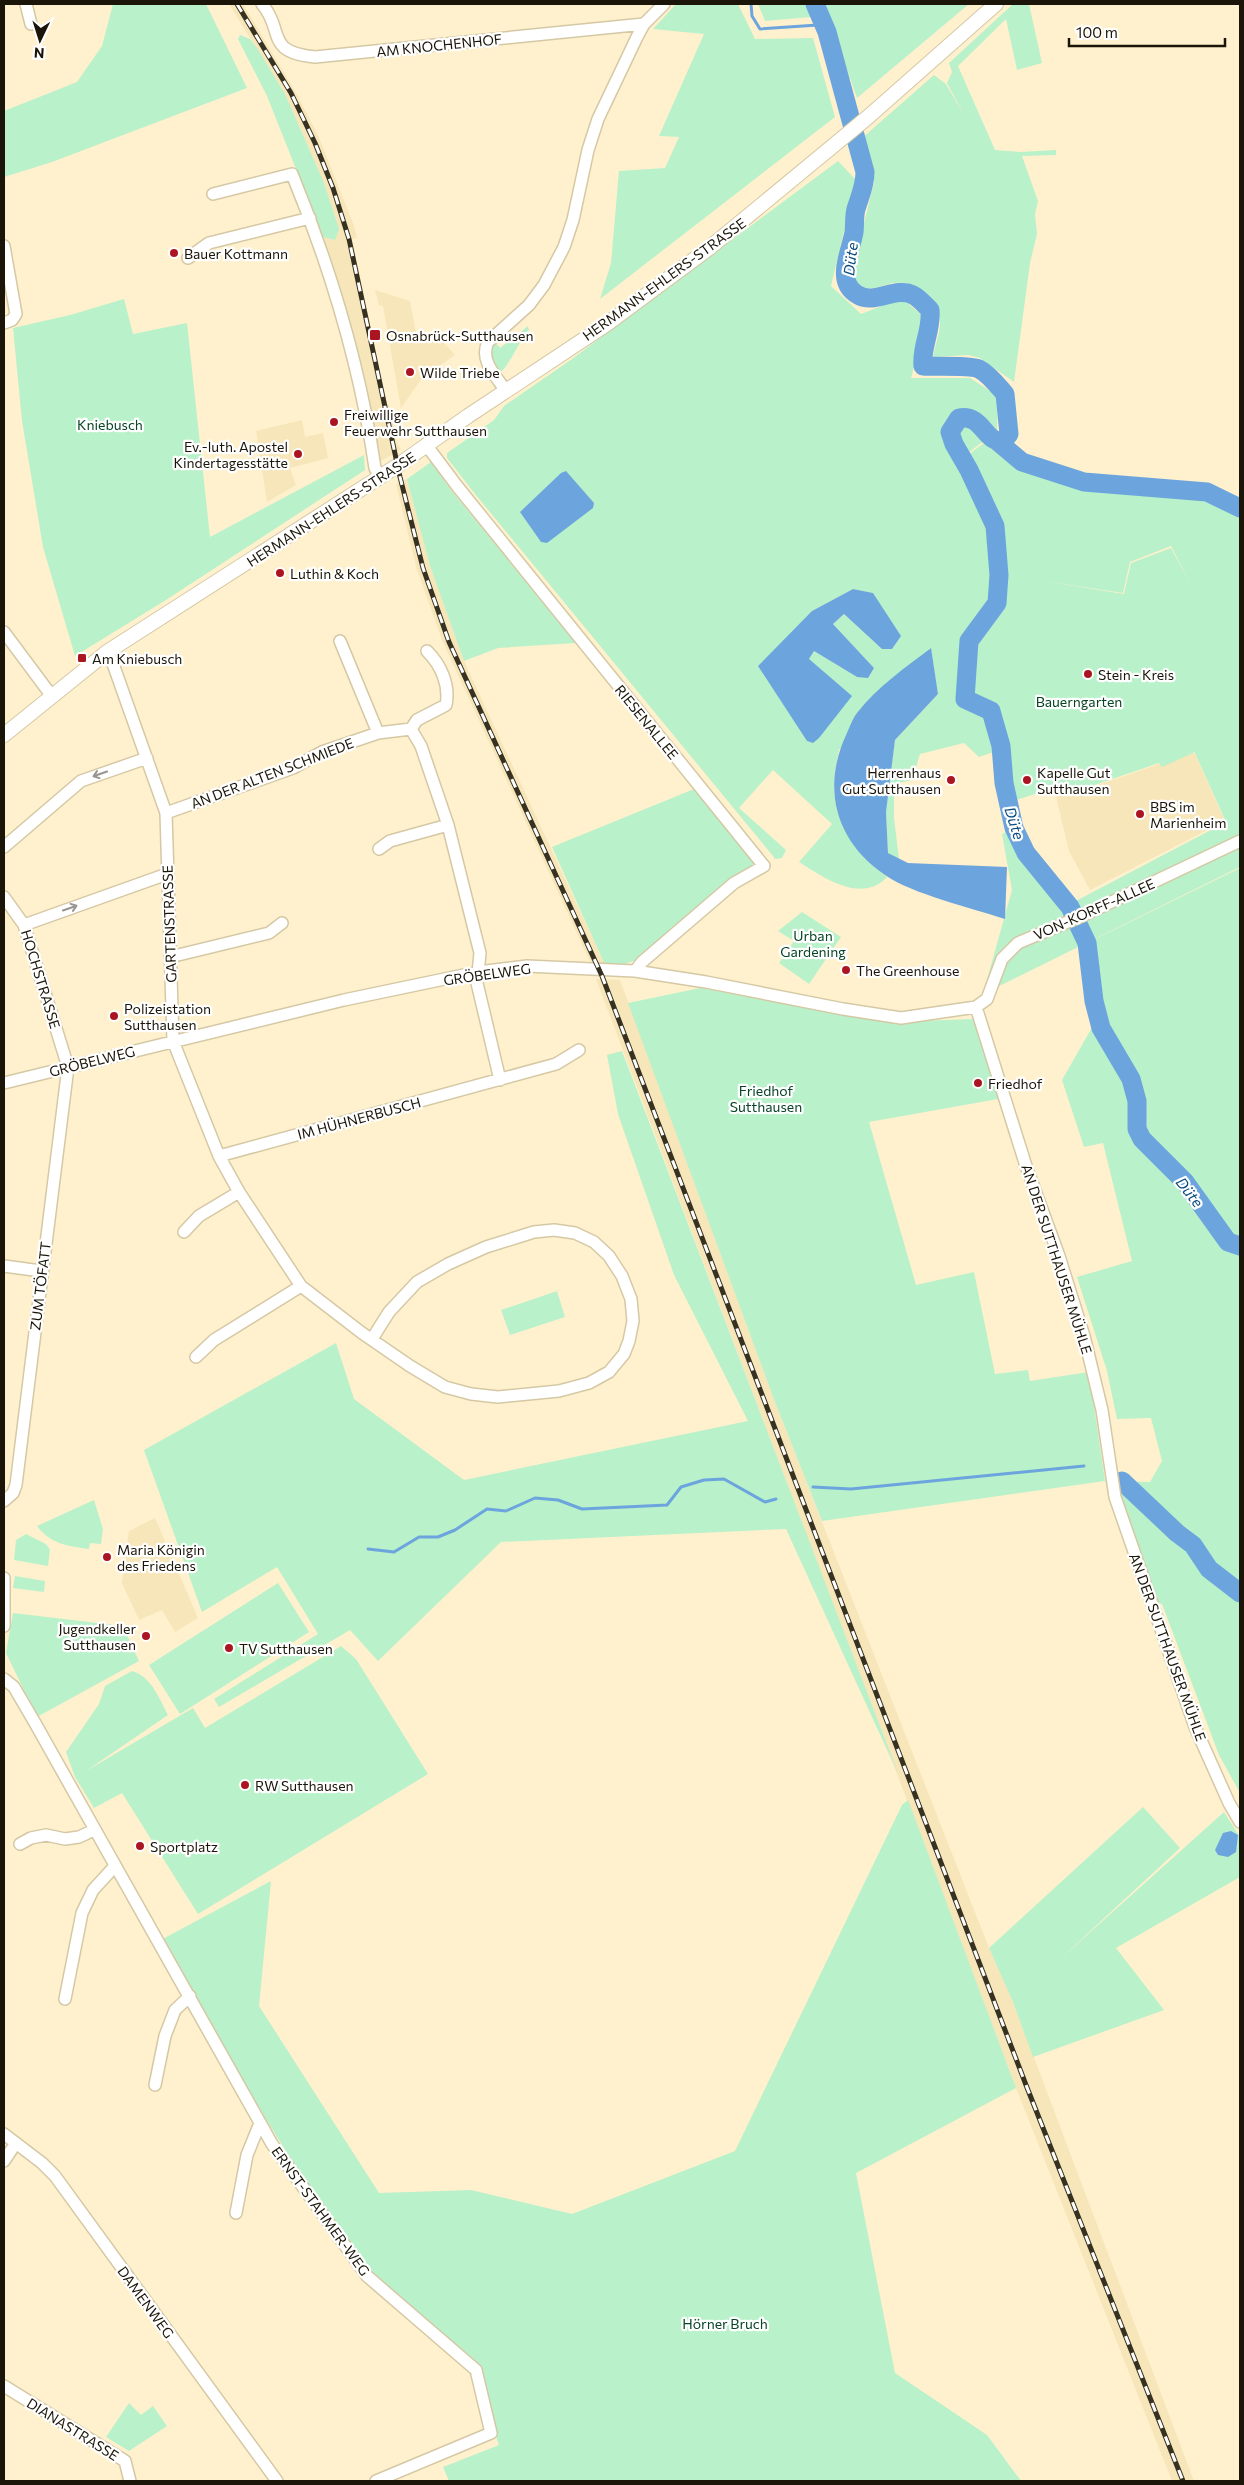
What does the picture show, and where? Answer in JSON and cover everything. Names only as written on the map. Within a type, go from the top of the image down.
[{"type":"street","points":[[26,4],[31,24]]},
{"type":"street","name":"AM KNOCHENHOF","points":[[262,4],[278,39],[286,50],[298,55],[315,57],[644,24]]},
{"type":"street","points":[[506,390],[487,363],[485,348],[488,342],[529,305],[544,285],[564,247],[574,220],[588,150],[598,119],[644,24],[664,4]]},
{"type":"street","name":"HERMANN-EHLERS-STRASSE","points":[[4,735],[51,695],[107,652],[381,477],[506,390],[607,324],[708,249],[835,146],[996,4]]},
{"type":"street","points":[[213,194],[292,174],[320,244],[348,338],[364,401],[375,468],[381,477]]},
{"type":"street","points":[[188,258],[209,242],[310,218]]},
{"type":"street","points":[[4,246],[16,314],[8,321]]},
{"type":"street","name":"RIESENALLEE","points":[[427,446],[457,486],[764,866],[734,883],[642,962],[635,971]]},
{"type":"street","points":[[4,632],[51,695]]},
{"type":"street","points":[[340,641],[378,733]]},
{"type":"street","points":[[427,651],[437,661],[448,692],[446,705],[417,720],[410,729],[421,746],[448,825],[480,953],[477,983],[500,1080]]},
{"type":"street","name":"GARTENSTRASSE","points":[[107,652],[166,813],[173,1041],[219,1156],[239,1192],[301,1286],[372,1339],[410,1366],[445,1387],[471,1394],[498,1397],[539,1394],[590,1383],[609,1372],[624,1354],[629,1341],[633,1321],[631,1299],[622,1276],[609,1256],[594,1242],[575,1233],[554,1230],[534,1232],[486,1247],[448,1264],[417,1282],[389,1312],[372,1339]]},
{"type":"street","name":"AN DER ALTEN SCHMIEDE","points":[[166,813],[293,768],[322,752],[378,733],[410,729]]},
{"type":"street","points":[[4,847],[81,781],[146,758]]},
{"type":"street","points":[[379,849],[390,841],[448,825]]},
{"type":"street","name":"VON-KORFF-ALLEE","points":[[976,1007],[987,999],[1002,959],[1030,937],[1066,924],[1240,841]]},
{"type":"street","points":[[24,924],[168,874]]},
{"type":"street","name":"HOCHSTRASSE","points":[[4,897],[24,924],[68,1067]]},
{"type":"street","points":[[170,958],[269,933],[282,923]]},
{"type":"street","name":"GRÖBELWEG","points":[[4,1083],[344,1000],[478,972],[526,966],[635,971],[706,982],[881,1017],[921,1017],[976,1007]]},
{"type":"street","name":"AN DER SUTTHAUSER MÜHLE","points":[[976,1007],[1026,1166],[1059,1256],[1084,1336],[1102,1410],[1115,1497],[1195,1727],[1229,1803],[1240,1822]]},
{"type":"street","name":"IM HÜHNERBUSCH","points":[[219,1156],[556,1064],[579,1050]]},
{"type":"street","name":"ZUM TÖFATT","points":[[4,1501],[13,1493],[16,1484],[41,1270],[68,1067]]},
{"type":"street","points":[[184,1232],[199,1216],[239,1192]]},
{"type":"street","points":[[4,1266],[41,1270]]},
{"type":"street","points":[[196,1357],[214,1340],[301,1286]]},
{"type":"street","points":[[4,1578],[4,1621]]},
{"type":"street","name":"ERNST-STAHMER-WEG","points":[[4,1679],[14,1687],[272,2144],[368,2276],[476,2370],[491,2433],[376,2481]]},
{"type":"street","points":[[20,1844],[31,1838],[46,1835],[65,1839],[79,1837],[94,1830]]},
{"type":"street","points":[[65,1999],[82,1913],[92,1890],[114,1866]]},
{"type":"street","points":[[155,2085],[165,2036],[175,2010],[190,1996]]},
{"type":"street","name":"ERNST-STAHMER-WEG","points":[[236,2213],[246,2155],[260,2123]]},
{"type":"street","name":"DAMENWEG","points":[[4,2134],[42,2163],[55,2176],[277,2481]]},
{"type":"street","points":[[4,2161],[16,2143]]},
{"type":"street","name":"DIANASTRASSE","points":[[4,2386],[125,2461],[130,2481]]},
{"type":"shaded area","points":[[229,4],[243,4],[296,93],[318,135],[354,226],[357,238],[352,239],[387,404],[389,404],[397,443],[401,449],[378,463],[363,379],[323,237],[335,240],[324,183],[285,94]]},
{"type":"shaded area","points":[[375,290],[410,301],[417,338],[439,337],[455,355],[422,378],[401,408],[383,306],[379,305]]},
{"type":"shaded area","points":[[302,420],[305,437],[323,433],[328,458],[290,468],[296,485],[267,502],[256,431]]},
{"type":"shaded area","points":[[407,479],[430,566],[464,661],[605,965],[591,964],[442,640],[417,570],[396,484]]},
{"type":"shaded area","points":[[1194,752],[1225,821],[1090,890],[1069,851],[1055,793],[1083,790]]},
{"type":"shaded area","points":[[596,979],[620,980],[775,1402],[989,1948],[1013,2002],[1194,2481],[1172,2481],[1016,2088]]},
{"type":"shaded area","points":[[155,1518],[198,1618],[175,1632],[162,1610],[139,1620],[122,1583],[129,1531]]},
{"type":"green space","points":[[113,4],[206,4],[247,88],[52,162],[4,177],[4,111],[77,82],[102,46]]},
{"type":"green space","points":[[676,4],[738,4],[755,39],[813,38],[835,117],[600,299],[611,263],[619,171],[665,168],[679,137],[659,136],[704,34],[653,29]]},
{"type":"green space","points":[[758,4],[805,4],[811,17],[765,21]]},
{"type":"green space","points":[[824,4],[969,4],[857,98]]},
{"type":"green space","points":[[1013,4],[1029,4],[1042,63],[1017,70],[1006,19],[958,66],[995,150],[1020,152],[1056,150],[1056,155],[1022,156],[1038,201],[1035,214],[1037,234],[1030,263],[1014,382],[980,358],[968,355],[933,357],[940,324],[937,311],[924,293],[912,285],[895,283],[875,288],[864,287],[856,285],[852,274],[874,182],[861,139],[934,75],[946,84],[964,115],[947,83],[952,72],[949,63]]},
{"type":"green space","points":[[240,35],[250,39],[257,48],[285,94],[324,183],[339,229],[335,240],[323,237],[267,96],[238,39]]},
{"type":"green space","points":[[838,161],[856,180],[831,286],[861,314],[902,298],[927,320],[911,378],[970,378],[998,396],[997,431],[968,453],[988,511],[995,572],[994,602],[967,639],[962,700],[990,714],[999,750],[979,757],[964,743],[920,754],[912,780],[894,784],[894,818],[899,859],[888,853],[886,812],[895,740],[938,694],[930,648],[839,750],[835,771],[834,794],[871,864],[887,877],[877,885],[866,888],[843,886],[799,862],[832,824],[773,770],[739,808],[786,850],[782,858],[775,859],[447,458],[447,453],[494,420],[504,406],[572,359]],"holes":[[[853,589],[873,593],[885,614],[882,649],[844,614],[833,624],[874,668],[857,677],[814,651],[809,659],[812,611]]]},
{"type":"green space","name":"Kniebusch","points":[[124,299],[133,334],[187,323],[210,537],[364,455],[365,470],[166,600],[75,656],[43,547],[22,421],[13,328],[70,315]]},
{"type":"green space","points":[[528,326],[529,330],[499,374],[490,354],[492,346],[495,342],[500,348]]},
{"type":"green space","name":"Bauerngarten","points":[[984,443],[1019,470],[1082,490],[1205,499],[1238,516],[1240,521],[1240,867],[983,994],[1012,890],[1002,834],[1017,827],[1072,903],[1226,822],[1194,751],[1162,767],[1159,763],[1083,789],[1048,790],[1010,802],[1005,783],[1003,746],[993,709],[967,697],[971,642],[999,604],[1002,575],[1006,575],[1003,522],[969,454]],"holes":[[[1171,546],[1191,585],[1171,548],[1131,563],[1124,594],[1038,580],[1123,593],[1130,562]]]},
{"type":"green space","points":[[431,462],[450,489],[576,643],[498,648],[464,661],[430,566],[407,479]]},
{"type":"green space","points":[[694,789],[754,864],[730,879],[642,958],[619,966],[605,965],[552,847]]},
{"type":"green space","points":[[1240,868],[1240,1793],[1219,1755],[1162,1604],[1150,1602],[1105,1481],[1150,1482],[1162,1461],[1151,1418],[1117,1419],[1107,1371],[1077,1277],[1132,1261],[1103,1143],[1084,1147],[1062,1080],[1094,1024],[1109,1024],[1094,1001],[1087,943]]},
{"type":"green space","name":"Urban Gardening","points":[[802,912],[841,937],[809,984],[779,963],[794,941],[778,931]]},
{"type":"green space","name":"Friedhof Sutthausen","points":[[700,988],[888,1022],[974,1019],[998,1099],[869,1122],[916,1285],[974,1272],[995,1374],[1028,1370],[1030,1381],[1089,1372],[1105,1481],[822,1521],[775,1402],[628,1003]]},
{"type":"green space","points":[[622,1051],[899,1776],[786,1529],[501,1542],[378,1661],[350,1630],[219,1707],[214,1699],[318,1634],[277,1567],[202,1612],[144,1450],[336,1343],[354,1399],[464,1480],[748,1421],[674,1275],[618,1114],[607,1055]]},
{"type":"green space","points":[[557,1291],[565,1317],[510,1335],[501,1310]]},
{"type":"green space","points":[[94,1500],[103,1529],[101,1544],[90,1543],[89,1549],[67,1545],[48,1537],[37,1526]]},
{"type":"green space","points":[[26,1534],[46,1544],[50,1550],[48,1566],[14,1560],[16,1540]]},
{"type":"green space","points":[[15,1576],[45,1581],[44,1592],[13,1588]]},
{"type":"green space","name":"TV Sutthausen","points":[[278,1583],[309,1632],[180,1714],[149,1665]]},
{"type":"green space","points":[[13,1613],[123,1626],[139,1661],[37,1717],[6,1653]]},
{"type":"green space","name":"RW Sutthausen","points":[[341,1646],[356,1659],[428,1774],[198,1914],[122,1793],[94,1808],[75,1777],[66,1752],[99,1704],[105,1686],[132,1671],[139,1674],[149,1683],[158,1695],[168,1715],[86,1771],[193,1708],[205,1728]]},
{"type":"green space","name":"Hörner Bruch","points":[[908,1800],[1016,2088],[856,2173],[895,2373],[987,2435],[1021,2481],[449,2481],[443,2467],[499,2445],[469,2360],[362,2275],[157,1942],[271,1881],[259,2006],[379,2193],[471,2190],[572,2214],[735,2151],[902,1805]]},
{"type":"green space","points":[[1143,1807],[1180,1848],[1057,1962],[1224,1812],[1240,1837],[1240,1877],[1116,1948],[1164,2010],[1033,2057],[1013,2002],[989,1948]]},
{"type":"green space","points":[[129,2403],[141,2415],[153,2406],[167,2426],[129,2451],[106,2437]]},
{"type":"water","points":[[566,471],[594,503],[593,508],[547,543],[541,542],[520,512],[561,473]]},
{"type":"water","points":[[853,589],[873,593],[901,636],[892,649],[882,649],[844,614],[833,624],[874,668],[868,678],[857,677],[814,651],[809,659],[852,696],[813,743],[807,741],[758,666],[812,611]]},
{"type":"water","points":[[931,648],[938,694],[895,740],[886,812],[888,853],[908,863],[1007,867],[1005,919],[926,894],[885,875],[854,846],[844,829],[838,811],[834,793],[835,773],[839,753],[854,717],[883,686]]},
{"type":"water","points":[[1231,1831],[1238,1835],[1236,1852],[1228,1857],[1218,1855],[1215,1850],[1223,1833]]},
{"type":"waterway","points":[[751,4],[752,16],[760,29],[818,25],[827,32]]},
{"type":"waterway","name":"Düte","points":[[815,4],[827,32],[865,172],[855,212],[854,232],[846,266],[847,282],[851,289],[865,298],[899,293],[915,296],[930,310],[923,366],[979,369],[990,377],[1005,394],[1009,434],[1003,441],[991,438],[978,424],[967,418],[959,418],[950,432],[954,444],[969,470],[995,526],[999,575],[997,603],[969,641],[965,699],[991,711],[1001,746],[1004,783],[1014,828],[1026,853],[1070,907],[1087,943],[1094,1001],[1101,1028],[1131,1079],[1137,1101],[1137,1129],[1142,1139],[1185,1182],[1228,1242],[1240,1246]]},
{"type":"waterway","name":"Düte","points":[[997,441],[1022,462],[1084,482],[1207,492],[1240,508]]},
{"type":"waterway","points":[[813,1487],[851,1489],[1084,1466]]},
{"type":"waterway","points":[[368,1549],[394,1552],[419,1537],[438,1537],[455,1530],[487,1509],[506,1511],[535,1498],[558,1500],[582,1509],[667,1505],[681,1487],[704,1480],[724,1479],[765,1502],[776,1499]]},
{"type":"waterway","name":"Düte","points":[[1122,1481],[1177,1533],[1193,1545],[1209,1569],[1240,1593]]},
{"type":"railway","points":[[237,4],[291,93],[315,143],[333,188],[349,239],[400,477],[423,568],[449,642],[602,976],[1026,2085],[1183,2481]]},
{"type":"place","name":"Bauer Kottmann","points":[[174,253]]},
{"type":"place","name":"Osnabrück-Sutthausen","points":[[375,335]]},
{"type":"place","name":"Wilde Triebe","points":[[410,372]]},
{"type":"place","name":"Freiwillige Feuerwehr Sutthausen","points":[[334,422]]},
{"type":"place","name":"Ev.-luth. Apostel Kindertagesstätte","points":[[298,454]]},
{"type":"place","name":"Luthin & Koch","points":[[280,573]]},
{"type":"place","name":"Am Kniebusch","points":[[82,658]]},
{"type":"place","name":"Stein - Kreis","points":[[1088,674]]},
{"type":"place","name":"Herrenhaus Gut Sutthausen","points":[[951,780]]},
{"type":"place","name":"Kapelle Gut Sutthausen","points":[[1027,780]]},
{"type":"place","name":"BBS im Marienheim","points":[[1140,814]]},
{"type":"place","name":"The Greenhouse","points":[[846,970]]},
{"type":"place","name":"Polizeistation Sutthausen","points":[[114,1016]]},
{"type":"place","name":"Friedhof","points":[[978,1083]]},
{"type":"place","name":"Maria Königin des Friedens","points":[[107,1557]]},
{"type":"place","name":"Jugendkeller Sutthausen","points":[[146,1636]]},
{"type":"place","name":"TV Sutthausen","points":[[229,1648]]},
{"type":"place","name":"RW Sutthausen","points":[[245,1785]]},
{"type":"place","name":"Sportplatz","points":[[140,1846]]}]
